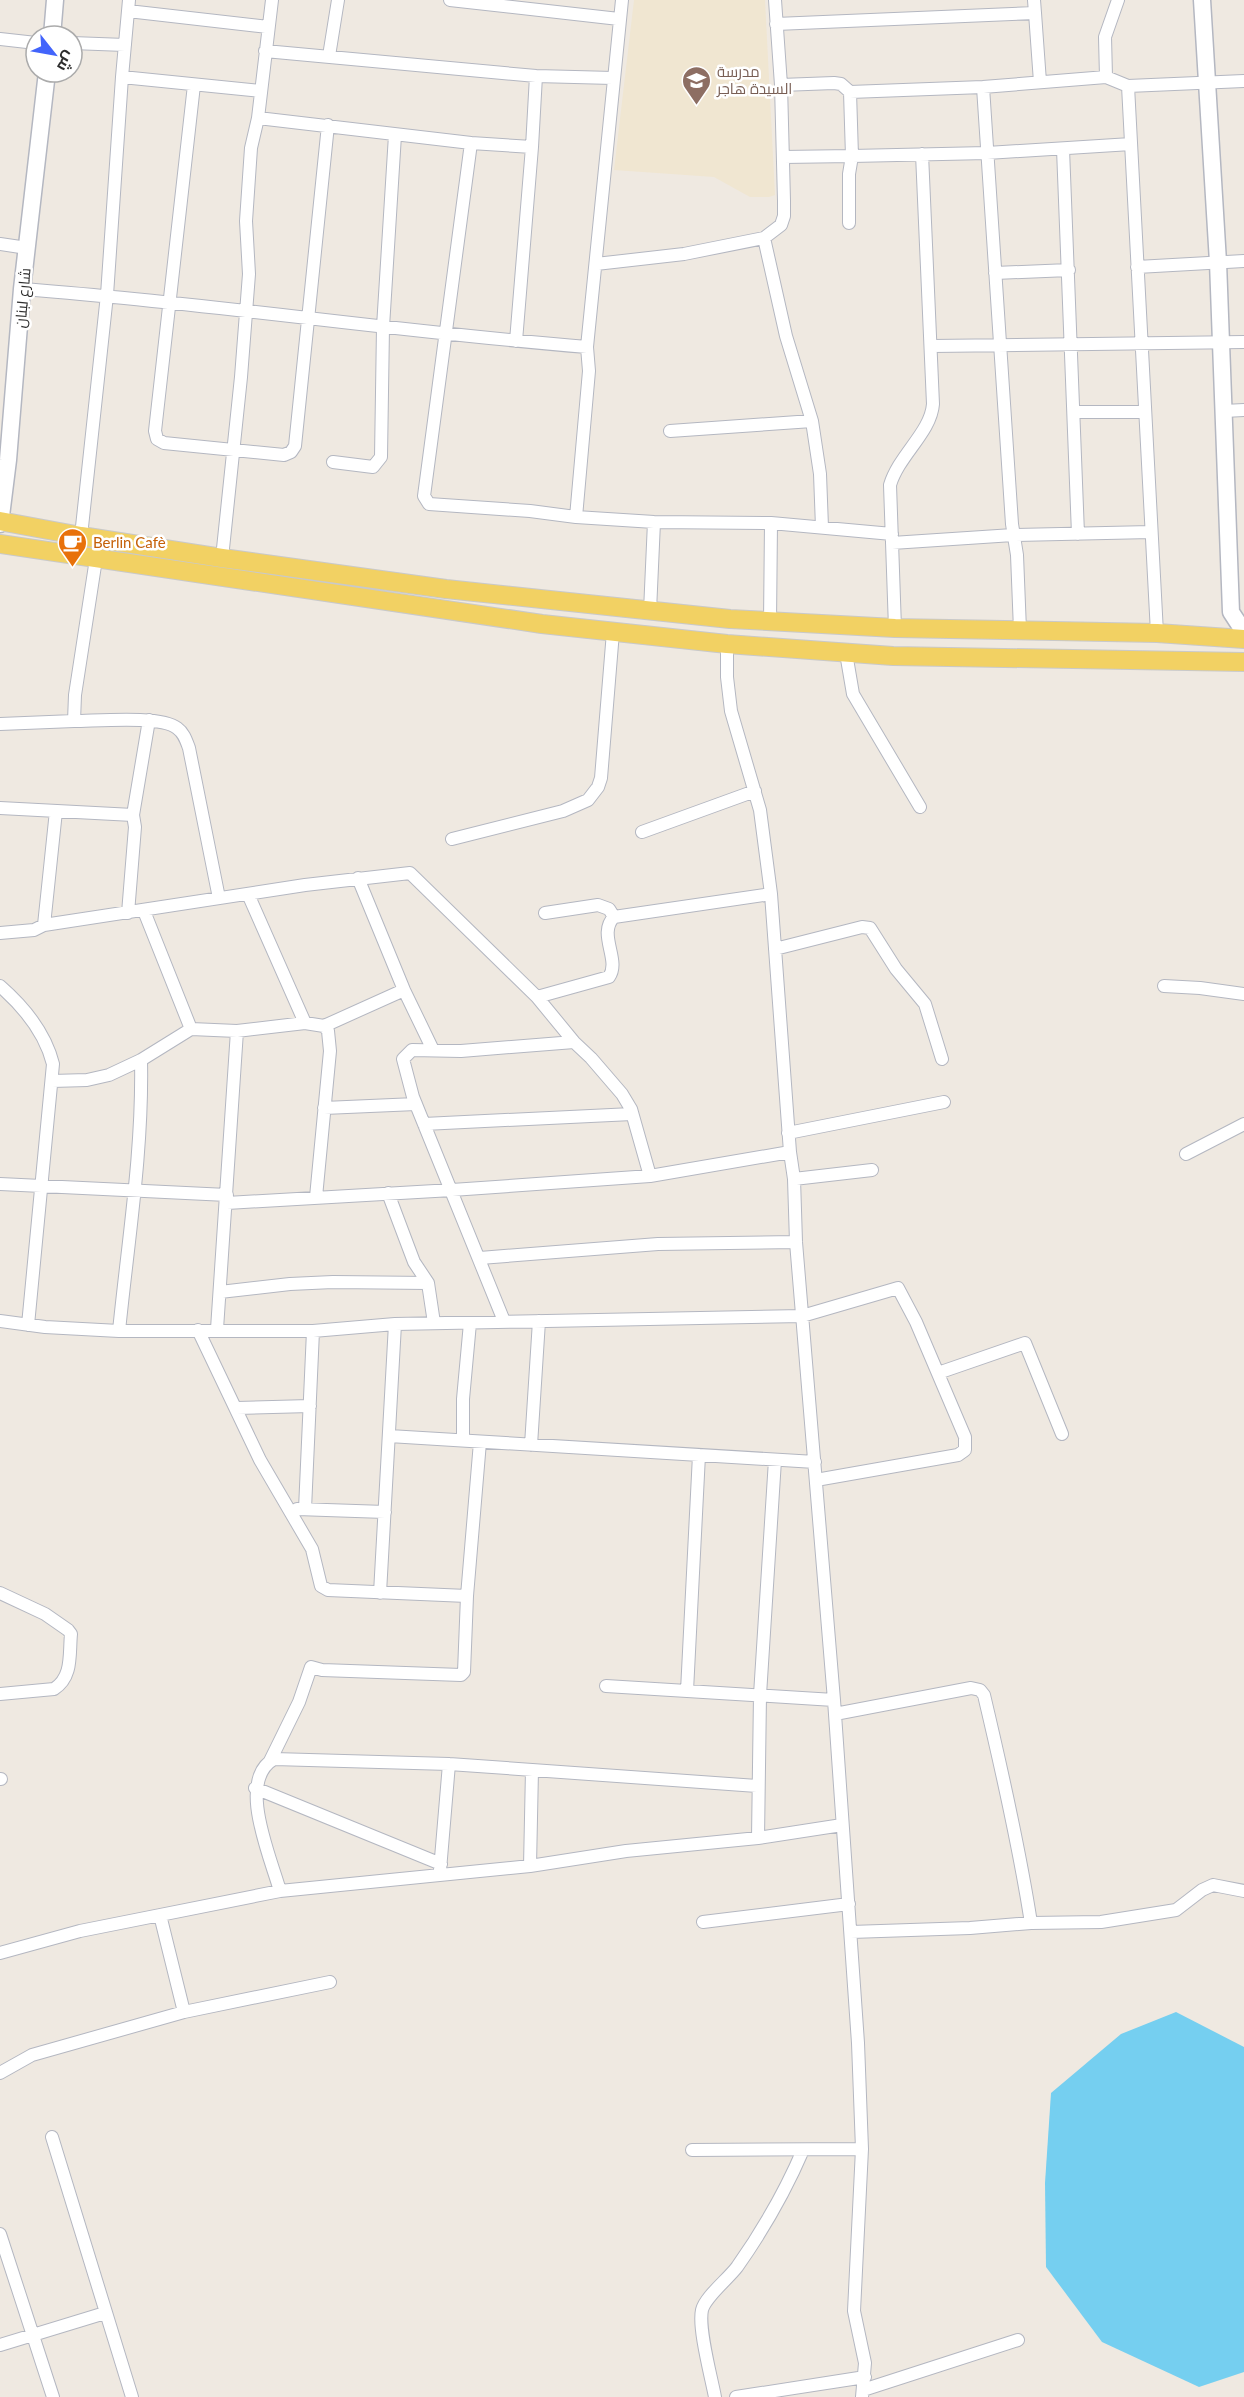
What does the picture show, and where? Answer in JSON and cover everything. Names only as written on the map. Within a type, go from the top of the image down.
[{"type":"main road","points":[[0,522],[222,558],[446,589],[650,611],[770,622],[895,628],[1157,633],[1244,639]]},
{"type":"main road","points":[[0,544],[613,632],[727,644],[893,656],[1244,662]]},
{"type":"street","points":[[53,24],[55,0]]},
{"type":"street","points":[[222,558],[249,274],[246,221],[251,148],[258,118],[272,0]]},
{"type":"street","points":[[329,56],[338,0]]},
{"type":"street","points":[[450,0],[619,19]]},
{"type":"street","points":[[576,518],[589,371],[587,347],[622,0]]},
{"type":"street","points":[[596,264],[684,254],[764,238],[780,225],[784,216],[783,157],[775,0]]},
{"type":"street","points":[[1034,0],[1040,82]]},
{"type":"street","points":[[1106,76],[1105,37],[1118,0]]},
{"type":"street","points":[[1202,0],[1218,262],[1224,411],[1238,612],[1244,632]]},
{"type":"street","points":[[81,536],[107,295],[124,45],[129,5],[268,27]]},
{"type":"street","points":[[776,24],[1035,13]]},
{"type":"street","points":[[0,39],[24,42]]},
{"type":"street","points":[[84,43],[124,45]]},
{"type":"street","points":[[265,51],[536,76],[613,78]]},
{"type":"street","points":[[516,341],[536,76]]},
{"type":"street","points":[[781,85],[834,83],[841,84],[850,92],[983,87],[1106,76],[1128,87],[1244,81]]},
{"type":"street","points":[[122,77],[261,91]]},
{"type":"street","name":"شارع لبنان","points":[[0,522],[22,289],[46,84]]},
{"type":"street","points":[[194,85],[155,431],[157,439],[164,443],[284,455],[291,452],[295,446],[328,125]]},
{"type":"street","points":[[983,87],[1013,535],[1017,555],[1020,630]]},
{"type":"street","points":[[1128,87],[1157,633]]},
{"type":"street","points":[[849,223],[849,174],[852,156],[850,92]]},
{"type":"street","points":[[258,118],[395,135],[532,147]]},
{"type":"street","points":[[333,462],[373,467],[378,464],[381,457],[383,327],[395,135]]},
{"type":"street","points":[[471,143],[424,496],[429,504],[530,511],[576,518],[654,522],[771,523],[822,527],[892,539],[1151,532]]},
{"type":"street","points":[[783,157],[987,153],[1131,144]]},
{"type":"street","points":[[1063,148],[1078,534]]},
{"type":"street","points":[[895,628],[890,485],[892,477],[933,414],[932,346],[922,154]]},
{"type":"street","points":[[764,238],[786,336],[812,421],[820,474],[822,527]]},
{"type":"street","points":[[0,244],[27,248]]},
{"type":"street","points":[[1137,267],[1244,261]]},
{"type":"street","points":[[994,273],[1069,270]]},
{"type":"street","points":[[22,289],[107,295],[383,327],[587,347]]},
{"type":"street","points":[[932,346],[1244,342]]},
{"type":"street","points":[[1224,411],[1244,410]]},
{"type":"street","points":[[1074,412],[1145,412]]},
{"type":"street","points":[[670,431],[812,421]]},
{"type":"street","points":[[650,611],[654,522]]},
{"type":"street","points":[[770,622],[771,523]]},
{"type":"street","points":[[74,721],[75,695],[96,559]]},
{"type":"street","points":[[1214,638],[1238,612]]},
{"type":"street","points":[[452,839],[563,811],[588,800],[594,793],[601,778],[613,632]]},
{"type":"street","points":[[727,644],[727,677],[731,711],[761,818],[771,894],[788,1133],[794,1179],[796,1242],[834,1700],[858,2043],[862,2149],[854,2311],[863,2346],[865,2377],[863,2394],[1018,2340]]},
{"type":"street","points":[[846,653],[853,694],[920,807]]},
{"type":"street","points":[[128,913],[135,827],[133,815],[149,720]]},
{"type":"street","points":[[0,724],[149,720],[176,726],[183,734],[189,748],[219,898]]},
{"type":"street","points":[[642,832],[755,791]]},
{"type":"street","points":[[0,808],[133,815]]},
{"type":"street","points":[[44,925],[56,811]]},
{"type":"street","points":[[0,933],[34,930],[44,925],[358,878],[404,872],[414,874],[537,997],[574,1042],[622,1094],[632,1114],[650,1176]]},
{"type":"street","points":[[358,878],[404,990],[433,1050]]},
{"type":"street","points":[[248,894],[305,1023]]},
{"type":"street","points":[[614,917],[771,894]]},
{"type":"street","points":[[545,913],[598,905],[609,909],[614,917]]},
{"type":"street","points":[[144,911],[191,1029]]},
{"type":"street","points":[[537,997],[609,977],[612,970],[608,928],[614,917]]},
{"type":"street","points":[[775,949],[862,927],[870,928],[896,969],[925,1004],[942,1059]]},
{"type":"street","points":[[0,986],[14,998],[37,1026],[49,1048],[53,1064],[28,1325]]},
{"type":"street","points":[[1164,986],[1244,994]]},
{"type":"street","points":[[52,1081],[87,1080],[98,1077],[141,1060],[191,1029],[237,1031],[305,1023],[324,1026],[404,990]]},
{"type":"street","points":[[316,1197],[330,1051],[328,1030],[324,1026]]},
{"type":"street","points":[[216,1329],[227,1199],[237,1031]]},
{"type":"street","points":[[504,1322],[416,1104],[403,1059],[412,1050],[461,1051],[574,1042]]},
{"type":"street","points":[[119,1331],[135,1190],[142,1098],[141,1060]]},
{"type":"street","points":[[788,1133],[914,1110],[945,1102]]},
{"type":"street","points":[[324,1108],[416,1104]]},
{"type":"street","points":[[424,1124],[632,1114]]},
{"type":"street","points":[[1186,1154],[1244,1124]]},
{"type":"street","points":[[0,1184],[41,1188],[135,1190],[227,1199],[316,1197],[452,1191],[650,1176],[790,1152]]},
{"type":"street","points":[[794,1179],[872,1170]]},
{"type":"street","points":[[388,1193],[414,1262],[428,1283],[434,1323]]},
{"type":"street","points":[[480,1258],[658,1244],[796,1242]]},
{"type":"street","points":[[220,1292],[333,1282],[428,1283]]},
{"type":"street","points":[[0,1321],[119,1331],[313,1330],[395,1324],[802,1316],[898,1288],[965,1437],[965,1450],[958,1455],[816,1480]]},
{"type":"street","points":[[531,1445],[540,1321]]},
{"type":"street","points":[[463,1440],[463,1399],[470,1323]]},
{"type":"street","points":[[380,1593],[395,1324]]},
{"type":"street","points":[[198,1330],[260,1460],[312,1549],[320,1583],[324,1588],[380,1593],[467,1596]]},
{"type":"street","points":[[305,1509],[313,1330]]},
{"type":"street","points":[[938,1373],[1025,1343],[1062,1434]]},
{"type":"street","points":[[237,1408],[310,1406]]},
{"type":"street","points":[[389,1436],[814,1462]]},
{"type":"street","points":[[280,1891],[256,1807],[255,1788],[258,1778],[270,1761],[299,1702],[311,1667],[322,1670],[463,1674],[480,1442]]},
{"type":"street","points":[[687,1691],[699,1455]]},
{"type":"street","points":[[758,1838],[760,1695],[775,1460]]},
{"type":"street","points":[[287,1508],[385,1512]]},
{"type":"street","points":[[0,1593],[45,1614],[69,1630],[71,1634],[67,1675],[60,1685],[54,1689],[0,1694]]},
{"type":"street","points":[[606,1686],[834,1700]]},
{"type":"street","points":[[835,1714],[971,1688],[980,1690],[984,1695],[1021,1858],[1031,1923]]},
{"type":"street","points":[[270,1761],[282,1758],[449,1764],[758,1786]]},
{"type":"street","points":[[440,1870],[449,1764]]},
{"type":"street","points":[[530,1866],[532,1770]]},
{"type":"street","points":[[255,1788],[440,1870]]},
{"type":"street","points":[[0,1953],[80,1931],[280,1891],[440,1870],[530,1866],[626,1851],[758,1838],[842,1825]]},
{"type":"street","points":[[851,1932],[1101,1922],[1176,1910],[1202,1890],[1213,1885],[1244,1891]]},
{"type":"street","points":[[703,1922],[849,1904]]},
{"type":"street","points":[[160,1915],[184,2012]]},
{"type":"street","points":[[0,2073],[32,2055],[184,2012],[330,1982]]},
{"type":"street","points":[[52,2137],[132,2397]]},
{"type":"street","points":[[693,2150],[862,2149]]},
{"type":"street","points":[[715,2397],[702,2323],[704,2306],[735,2269],[763,2228],[790,2181],[803,2150]]},
{"type":"street","points":[[0,2234],[53,2397]]},
{"type":"street","points":[[0,2345],[105,2313]]},
{"type":"street","points":[[736,2397],[865,2377]]},
{"type":"shaded area","name":"مدرسة السيدة هاجر","points":[[634,0],[765,0],[775,195],[750,197],[714,177],[614,170]]},
{"type":"water","points":[[1176,2012],[1244,2047],[1244,2372],[1199,2387],[1102,2342],[1046,2267],[1045,2183],[1051,2093],[1121,2034]]},
{"type":"place","name":"مدرسة السيدة هاجر","points":[[696,106]]},
{"type":"place","name":"Berlin Cafè","points":[[72,568]]}]
